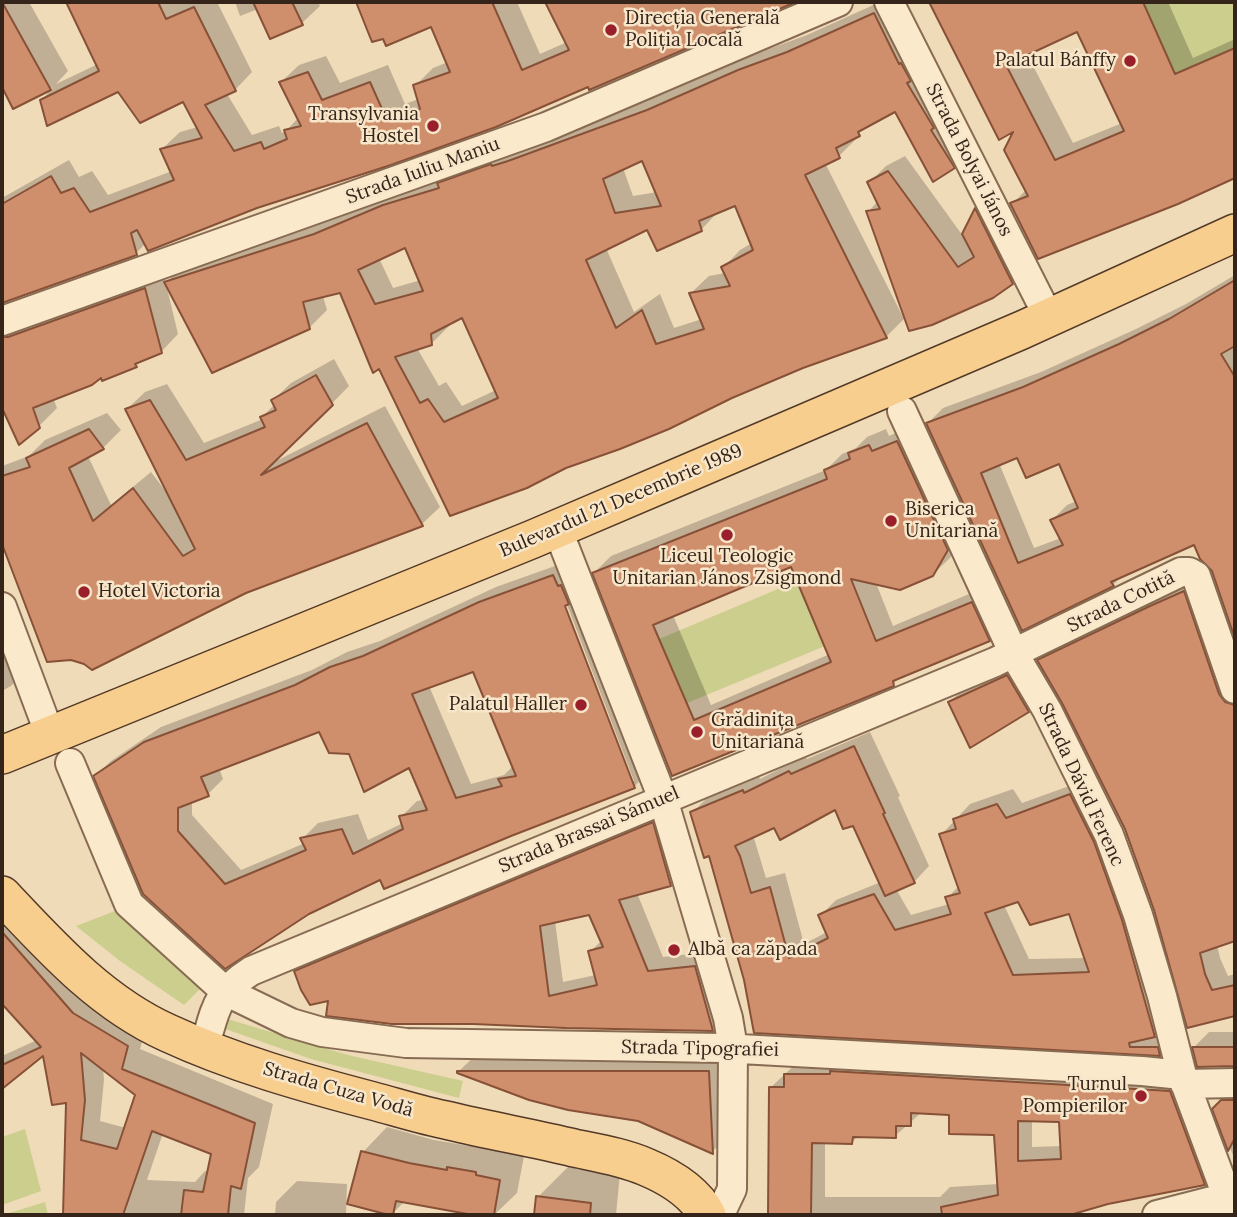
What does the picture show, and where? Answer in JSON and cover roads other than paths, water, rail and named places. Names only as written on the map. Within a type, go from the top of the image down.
[{"type":"main road","name":"Bulevardul 21 Decembrie 1989","points":[[2,755],[60,749],[558,528],[1049,318],[1235,233]]},
{"type":"main road","name":"Strada Cuza Vodă","points":[[2,895],[98,990],[142,1020],[167,1033],[252,1066],[332,1091],[447,1121],[644,1166],[672,1180],[695,1198],[707,1215]]},
{"type":"street","name":"Strada Iuliu Maniu","points":[[2,321],[546,127],[838,2]]},
{"type":"street","name":"Strada Bolyai János","points":[[889,2],[1049,318]]},
{"type":"street","name":"Strada Dávid Ferenc","points":[[902,411],[1014,654],[1047,710],[1109,835],[1138,915],[1184,1079],[1232,1203]]},
{"type":"street","points":[[558,528],[663,799],[728,1018],[733,1048],[732,1189],[723,1208],[716,1215]]},
{"type":"street","name":"Strada Cotită","points":[[1014,654],[1181,572],[1189,572],[1196,576],[1234,683]]},
{"type":"street","points":[[2,607],[60,749],[129,904],[225,991],[219,1000],[204,1048]]},
{"type":"street","name":"Strada Brassai Sámuel","points":[[225,991],[234,981],[251,971],[1014,654]]},
{"type":"street","name":"Strada Tipografiei","points":[[225,991],[291,1023],[322,1032],[406,1043],[733,1048],[1142,1071],[1184,1079],[1235,1083]]},
{"type":"street","points":[[1157,1215],[1232,1203]]},
{"type":"place","name":"Direcția Generală Poliția Locală","points":[[611,30]]},
{"type":"place","name":"Palatul Bánffy","points":[[1130,61]]},
{"type":"place","name":"Transylvania Hostel","points":[[433,126]]},
{"type":"place","name":"Biserica Unitariană","points":[[891,521]]},
{"type":"place","name":"Liceul Teologic Unitarian János Zsigmond","points":[[727,535]]},
{"type":"place","name":"Hotel Victoria","points":[[84,592]]},
{"type":"place","name":"Palatul Haller","points":[[581,705]]},
{"type":"place","name":"Grădinița Unitariană","points":[[697,732]]},
{"type":"place","name":"Albă ca zăpada","points":[[674,950]]},
{"type":"place","name":"Turnul Pompierilor","points":[[1141,1096]]}]
